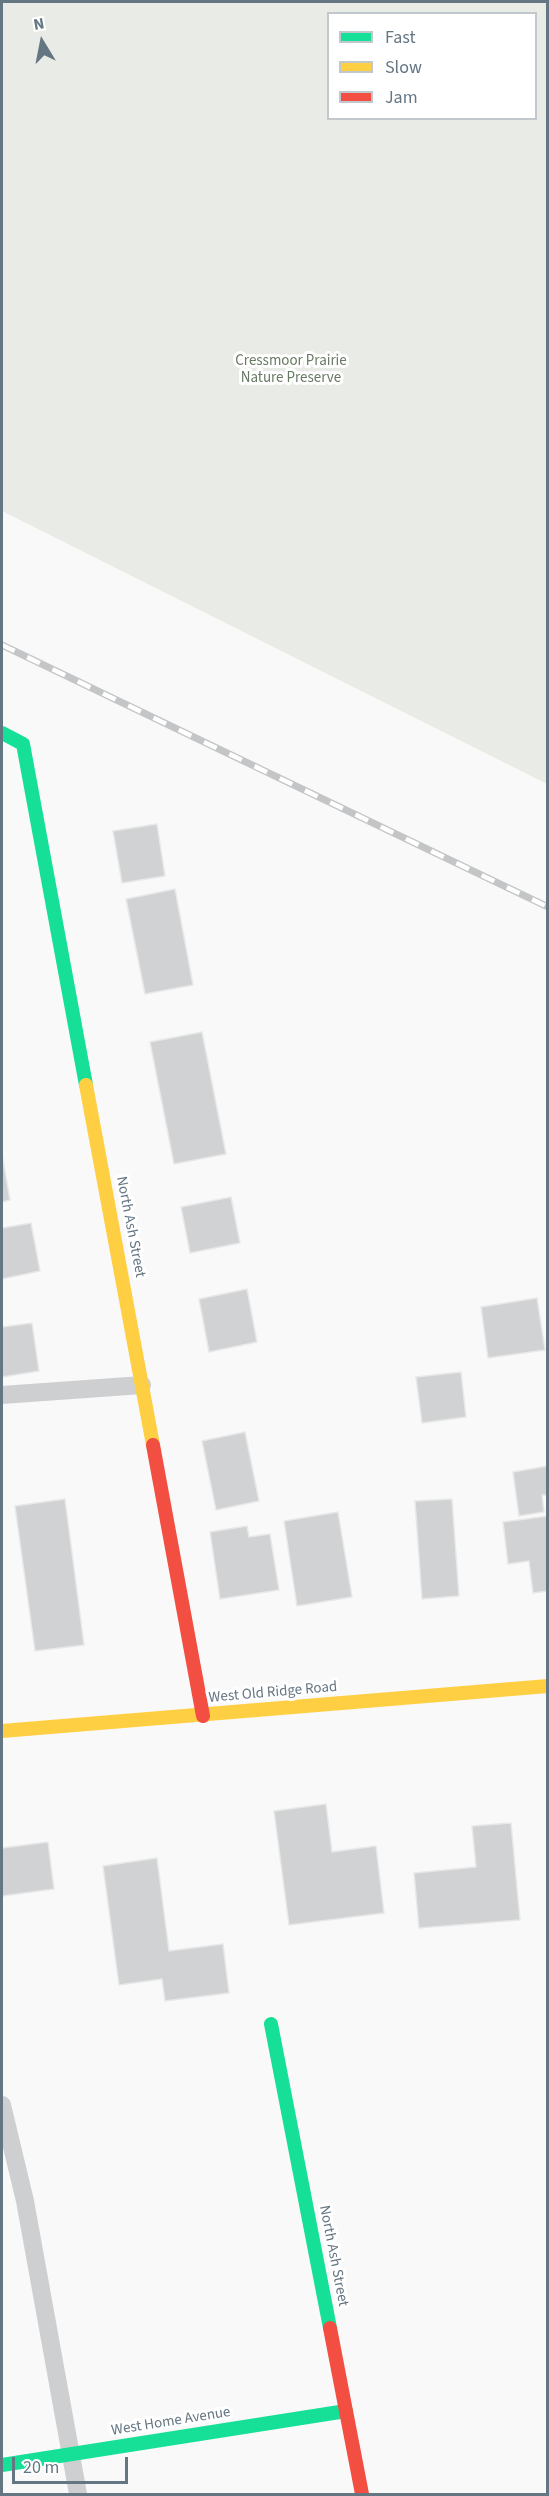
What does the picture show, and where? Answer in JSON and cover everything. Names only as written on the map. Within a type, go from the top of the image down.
[{"type":"street","name":"North Ash Street","points":[[2,733],[23,744],[203,1716]]},
{"type":"street","name":"West Old Ridge Road","points":[[2,1731],[548,1686]]},
{"type":"street","name":"North Ash Street","points":[[271,2024],[362,2494]]},
{"type":"street","name":"West Home Avenue","points":[[2,2465],[346,2411]]},
{"type":"lane","points":[[2,1395],[142,1385]]},
{"type":"lane","points":[[2,2104],[25,2201],[78,2494]]},
{"type":"green space","name":"Cressmoor Prairie Nature Preserve","points":[[2,2],[547,2],[547,784],[2,511]]},
{"type":"building","points":[[157,824],[165,876],[122,883],[113,831]]},
{"type":"building","points":[[175,889],[193,985],[145,994],[126,899]]},
{"type":"building","points":[[202,1032],[226,1154],[174,1164],[150,1042]]},
{"type":"building","points":[[2,1154],[10,1200],[2,1202]]},
{"type":"building","points":[[231,1197],[240,1243],[190,1253],[181,1207]]},
{"type":"building","points":[[31,1223],[40,1271],[2,1279],[2,1228]]},
{"type":"building","points":[[247,1289],[257,1342],[209,1352],[199,1299]]},
{"type":"building","points":[[537,1298],[545,1350],[488,1358],[481,1307]]},
{"type":"building","points":[[32,1323],[39,1371],[2,1377],[2,1327]]},
{"type":"building","points":[[461,1372],[466,1417],[422,1423],[416,1377]]},
{"type":"building","points":[[245,1432],[259,1501],[216,1510],[202,1441]]},
{"type":"building","points":[[548,1466],[548,1495],[542,1495],[544,1512],[519,1516],[513,1472]]},
{"type":"building","points":[[65,1499],[84,1645],[35,1651],[15,1506]]},
{"type":"building","points":[[452,1499],[459,1596],[422,1599],[415,1501]]},
{"type":"building","points":[[338,1512],[352,1597],[297,1606],[284,1521]]},
{"type":"building","points":[[548,1516],[548,1591],[533,1593],[529,1561],[508,1564],[503,1522]]},
{"type":"building","points":[[247,1526],[249,1537],[270,1534],[279,1590],[220,1599],[210,1532]]},
{"type":"building","points":[[326,1804],[332,1852],[376,1846],[384,1913],[289,1925],[274,1811]]},
{"type":"building","points":[[511,1823],[520,1920],[419,1928],[414,1873],[476,1867],[472,1826]]},
{"type":"building","points":[[48,1842],[54,1889],[2,1896],[2,1848]]},
{"type":"building","points":[[157,1858],[169,1951],[223,1944],[229,1993],[165,2001],[162,1979],[119,1985],[103,1866]]},
{"type":"railway","points":[[2,645],[548,907]]},
{"type":"traffic: fast","points":[[2,733],[23,744],[86,1085]]},
{"type":"traffic: fast","points":[[271,2024],[330,2328]]},
{"type":"traffic: fast","points":[[2,2465],[346,2411]]},
{"type":"traffic: slow","points":[[86,1085],[153,1445]]},
{"type":"traffic: slow","points":[[2,1731],[548,1686]]},
{"type":"traffic: jam","points":[[153,1445],[203,1716]]},
{"type":"traffic: jam","points":[[330,2328],[362,2494]]}]
